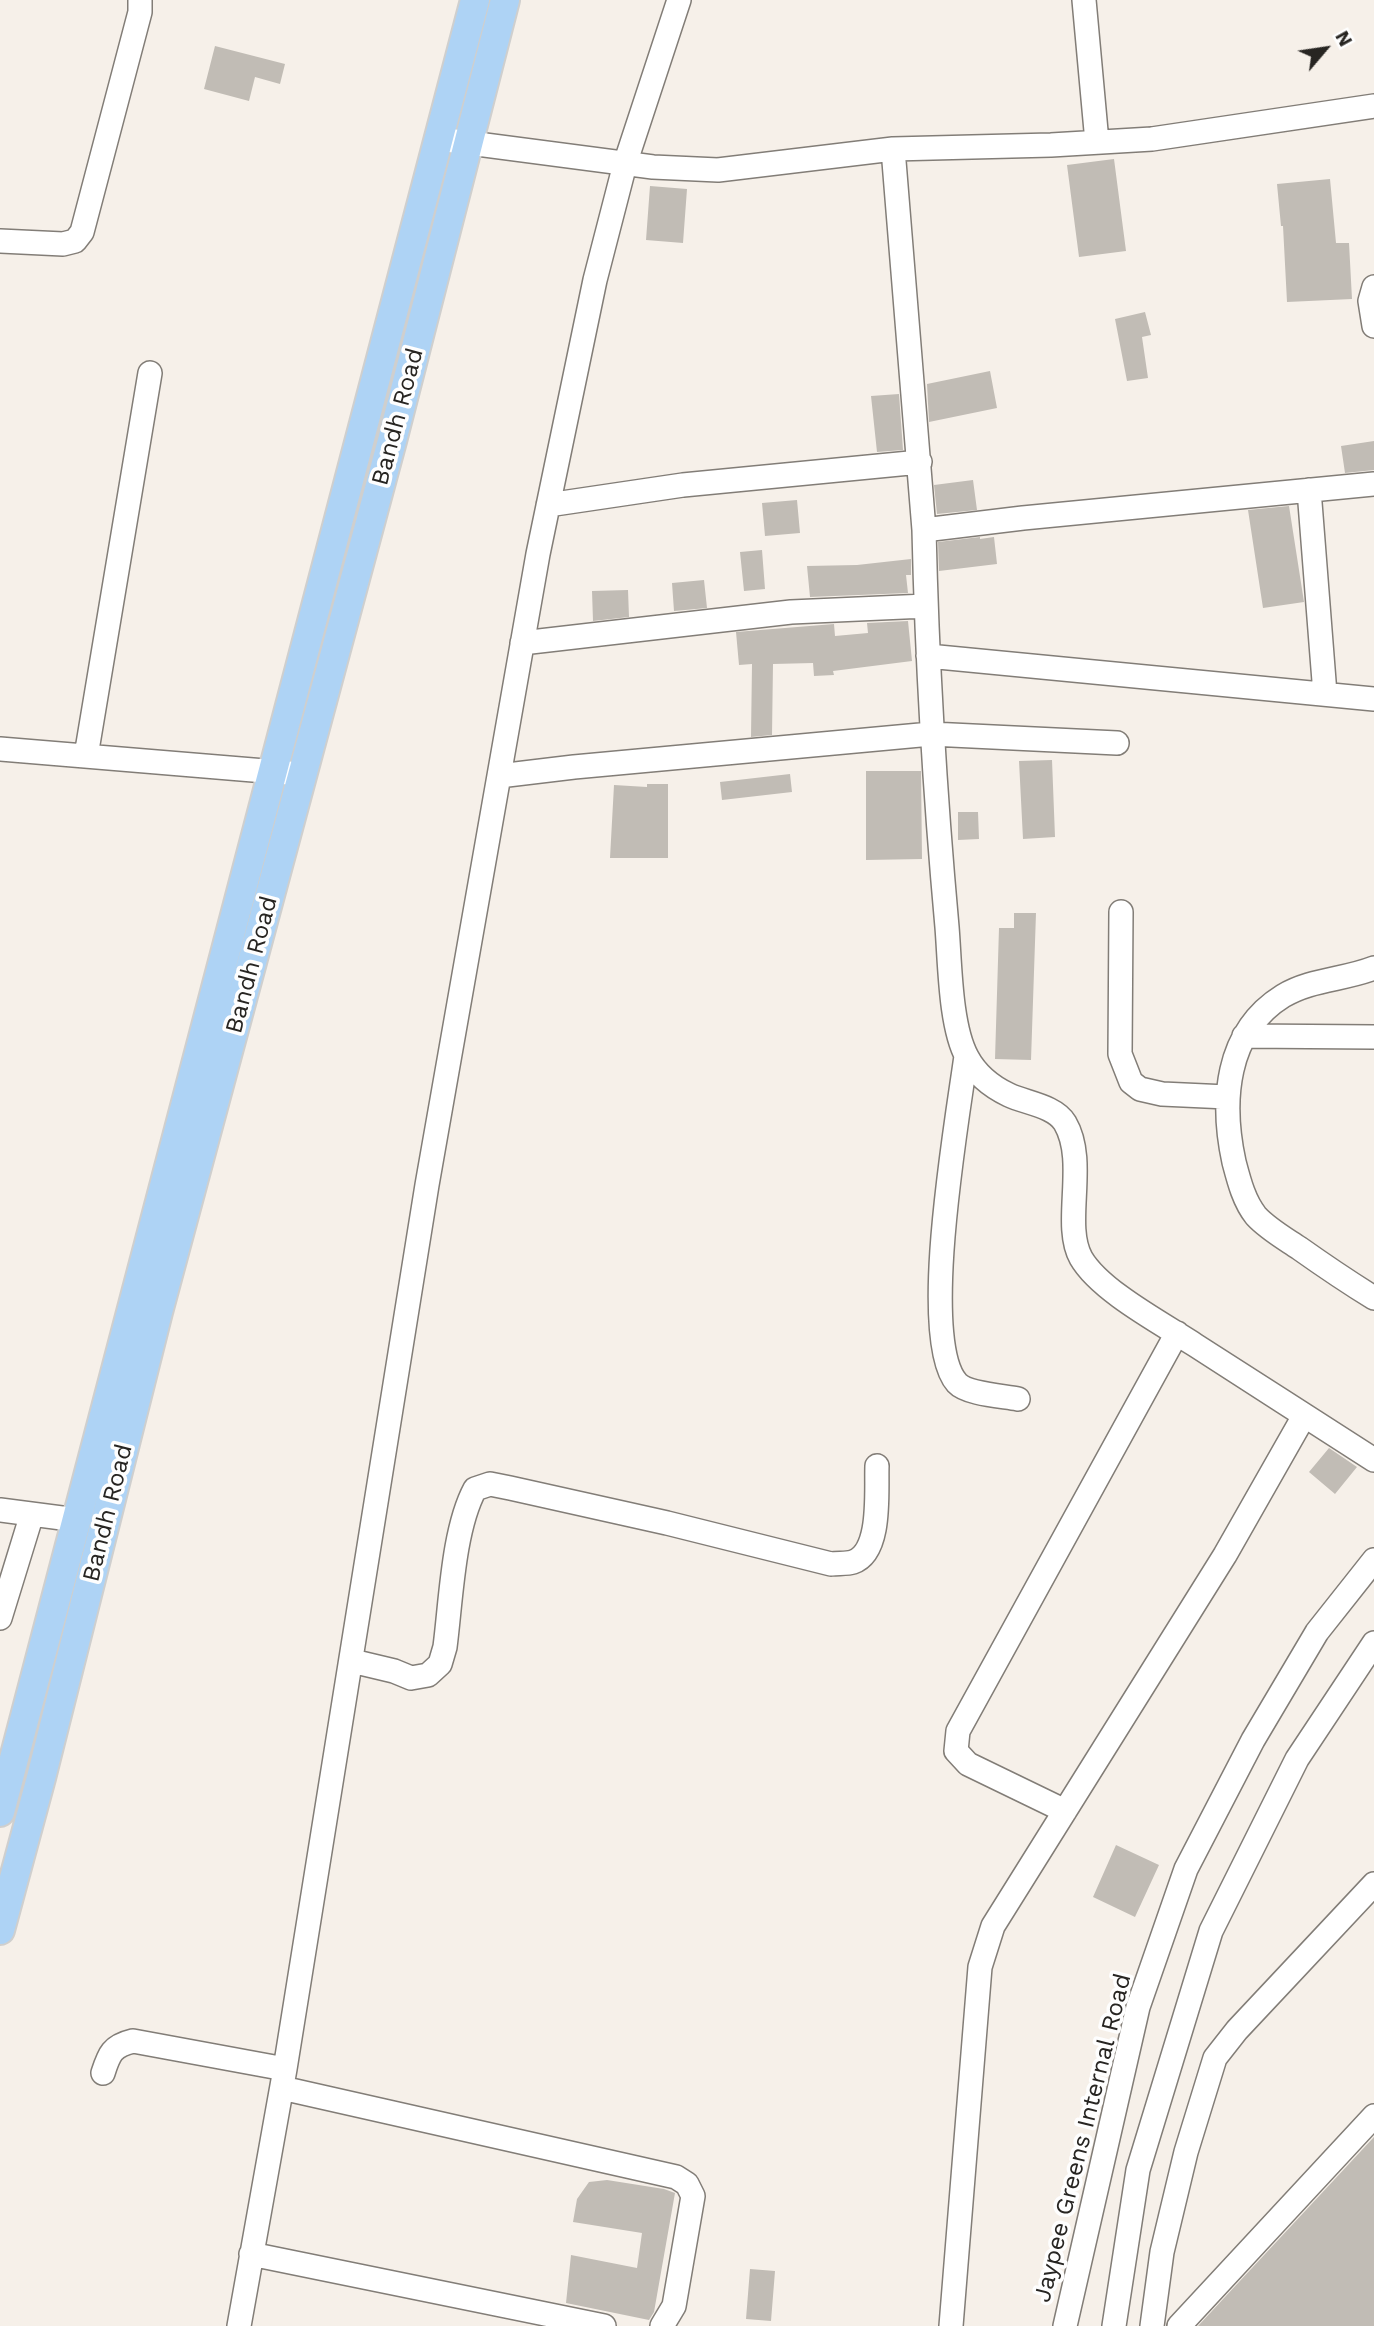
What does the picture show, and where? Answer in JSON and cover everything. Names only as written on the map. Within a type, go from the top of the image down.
[{"type":"main road","name":"Bandh Road","points":[[0,1812],[475,0]]},
{"type":"main road","name":"Bandh Road","points":[[0,1930],[162,1298],[392,442],[505,0]]},
{"type":"street","points":[[0,242],[63,244],[75,241],[82,232],[140,12],[140,0]]},
{"type":"street","points":[[239,2326],[284,2079],[427,1185],[548,505],[595,280],[625,164],[679,0]]},
{"type":"street","points":[[1084,0],[1097,142]]},
{"type":"street","points":[[439,139],[625,164],[718,170],[893,149],[1152,139],[1374,106]]},
{"type":"street","points":[[893,149],[920,462],[931,734],[956,1021],[966,1056],[983,1078],[1009,1094],[1039,1105],[1063,1119],[1073,1139],[1075,1231],[1080,1257],[1100,1281],[1374,1460]]},
{"type":"street","points":[[1374,287],[1370,301],[1374,326]]},
{"type":"street","points":[[86,756],[150,373]]},
{"type":"street","points":[[548,505],[683,485],[920,462]]},
{"type":"street","points":[[924,530],[1374,484]]},
{"type":"street","points":[[1309,490],[1325,694]]},
{"type":"street","points":[[522,643],[791,612],[926,606]]},
{"type":"street","points":[[928,656],[1374,699]]},
{"type":"street","points":[[499,776],[931,734],[1117,743]]},
{"type":"street","points":[[0,749],[274,770],[303,775]]},
{"type":"street","points":[[1121,912],[1121,1054],[1130,1082],[1140,1089],[1162,1094],[1227,1097]]},
{"type":"street","points":[[1374,968],[1354,976],[1297,989],[1261,1013],[1244,1036],[1230,1068],[1227,1132],[1237,1176],[1255,1215],[1280,1236],[1374,1298]]},
{"type":"street","points":[[1244,1036],[1374,1037]]},
{"type":"street","points":[[966,1056],[940,1258],[944,1354],[956,1382],[966,1390],[1018,1399]]},
{"type":"street","points":[[1065,1811],[968,1765],[956,1751],[958,1731],[1177,1333]]},
{"type":"street","points":[[951,2326],[980,1967],[993,1926],[1225,1555],[1304,1416]]},
{"type":"street","points":[[352,1661],[411,1678],[428,1675],[440,1664],[445,1647],[461,1530],[467,1504],[475,1489],[490,1484],[510,1488],[831,1563],[854,1561],[869,1550],[875,1527],[877,1466]]},
{"type":"street","points":[[0,1510],[77,1520]]},
{"type":"street","points":[[0,1618],[32,1514]]},
{"type":"street","name":"Jaypee Greens Internal Road","points":[[1065,2326],[1138,2007],[1186,1869],[1253,1740],[1317,1632],[1374,1560]]},
{"type":"street","points":[[1114,2326],[1138,2169],[1211,1931],[1297,1759],[1374,1643]]},
{"type":"street","points":[[1152,2326],[1168,2227],[1186,2152],[1215,2058],[1237,2030],[1374,1884]]},
{"type":"street","points":[[103,2073],[109,2053],[115,2047],[133,2041],[676,2177],[687,2184],[693,2196],[674,2306],[662,2326]]},
{"type":"street","points":[[1180,2326],[1374,2116]]},
{"type":"street","points":[[251,2254],[604,2326]]},
{"type":"building","points":[[215,46],[285,64],[280,84],[255,77],[249,101],[204,89]]},
{"type":"building","points":[[1114,159],[1126,251],[1079,257],[1067,165]]},
{"type":"building","points":[[1330,179],[1336,243],[1349,243],[1352,299],[1287,302],[1283,226],[1277,184]]},
{"type":"building","points":[[650,186],[687,189],[683,243],[646,240]]},
{"type":"building","points":[[1145,312],[1151,335],[1142,337],[1148,378],[1127,381],[1115,319]]},
{"type":"building","points":[[990,371],[997,408],[929,422],[927,384]]},
{"type":"building","points":[[899,394],[903,450],[877,452],[871,396]]},
{"type":"building","points":[[1374,441],[1374,470],[1345,473],[1341,446]]},
{"type":"building","points":[[973,480],[977,510],[937,514],[934,485]]},
{"type":"building","points":[[797,500],[800,533],[765,536],[762,503]]},
{"type":"building","points":[[1289,506],[1304,602],[1263,608],[1248,510]]},
{"type":"building","points":[[994,537],[997,564],[939,571],[938,542]]},
{"type":"building","points":[[762,550],[765,589],[744,591],[740,552]]},
{"type":"building","points":[[911,559],[911,575],[906,575],[908,593],[810,597],[807,566],[857,565]]},
{"type":"building","points":[[704,580],[707,608],[674,611],[672,583]]},
{"type":"building","points":[[628,590],[629,617],[593,621],[592,591]]},
{"type":"building","points":[[908,621],[912,661],[814,676],[813,663],[773,664],[772,735],[751,737],[752,664],[739,665],[736,632],[834,624],[835,636],[868,633],[867,623]]},
{"type":"building","points":[[1052,760],[1055,837],[1023,839],[1019,761]]},
{"type":"building","points":[[866,771],[921,771],[922,859],[866,860]]},
{"type":"building","points":[[790,774],[792,792],[722,800],[720,782]]},
{"type":"building","points":[[647,784],[668,784],[668,858],[610,858],[614,785],[647,787]]},
{"type":"building","points":[[958,812],[978,812],[979,839],[958,840]]},
{"type":"building","points":[[1014,913],[1036,913],[1031,1060],[995,1059],[999,928],[1014,928]]},
{"type":"building","points":[[1329,1448],[1357,1467],[1335,1494],[1309,1472]]},
{"type":"building","points":[[1116,1845],[1159,1865],[1135,1917],[1093,1897]]},
{"type":"building","points":[[1374,2137],[1374,2326],[1198,2326]]},
{"type":"building","points":[[607,2180],[675,2193],[654,2312],[649,2320],[566,2303],[571,2255],[637,2268],[642,2233],[573,2222],[577,2199],[589,2182]]},
{"type":"building","points":[[750,2269],[775,2271],[771,2321],[746,2319]]}]
